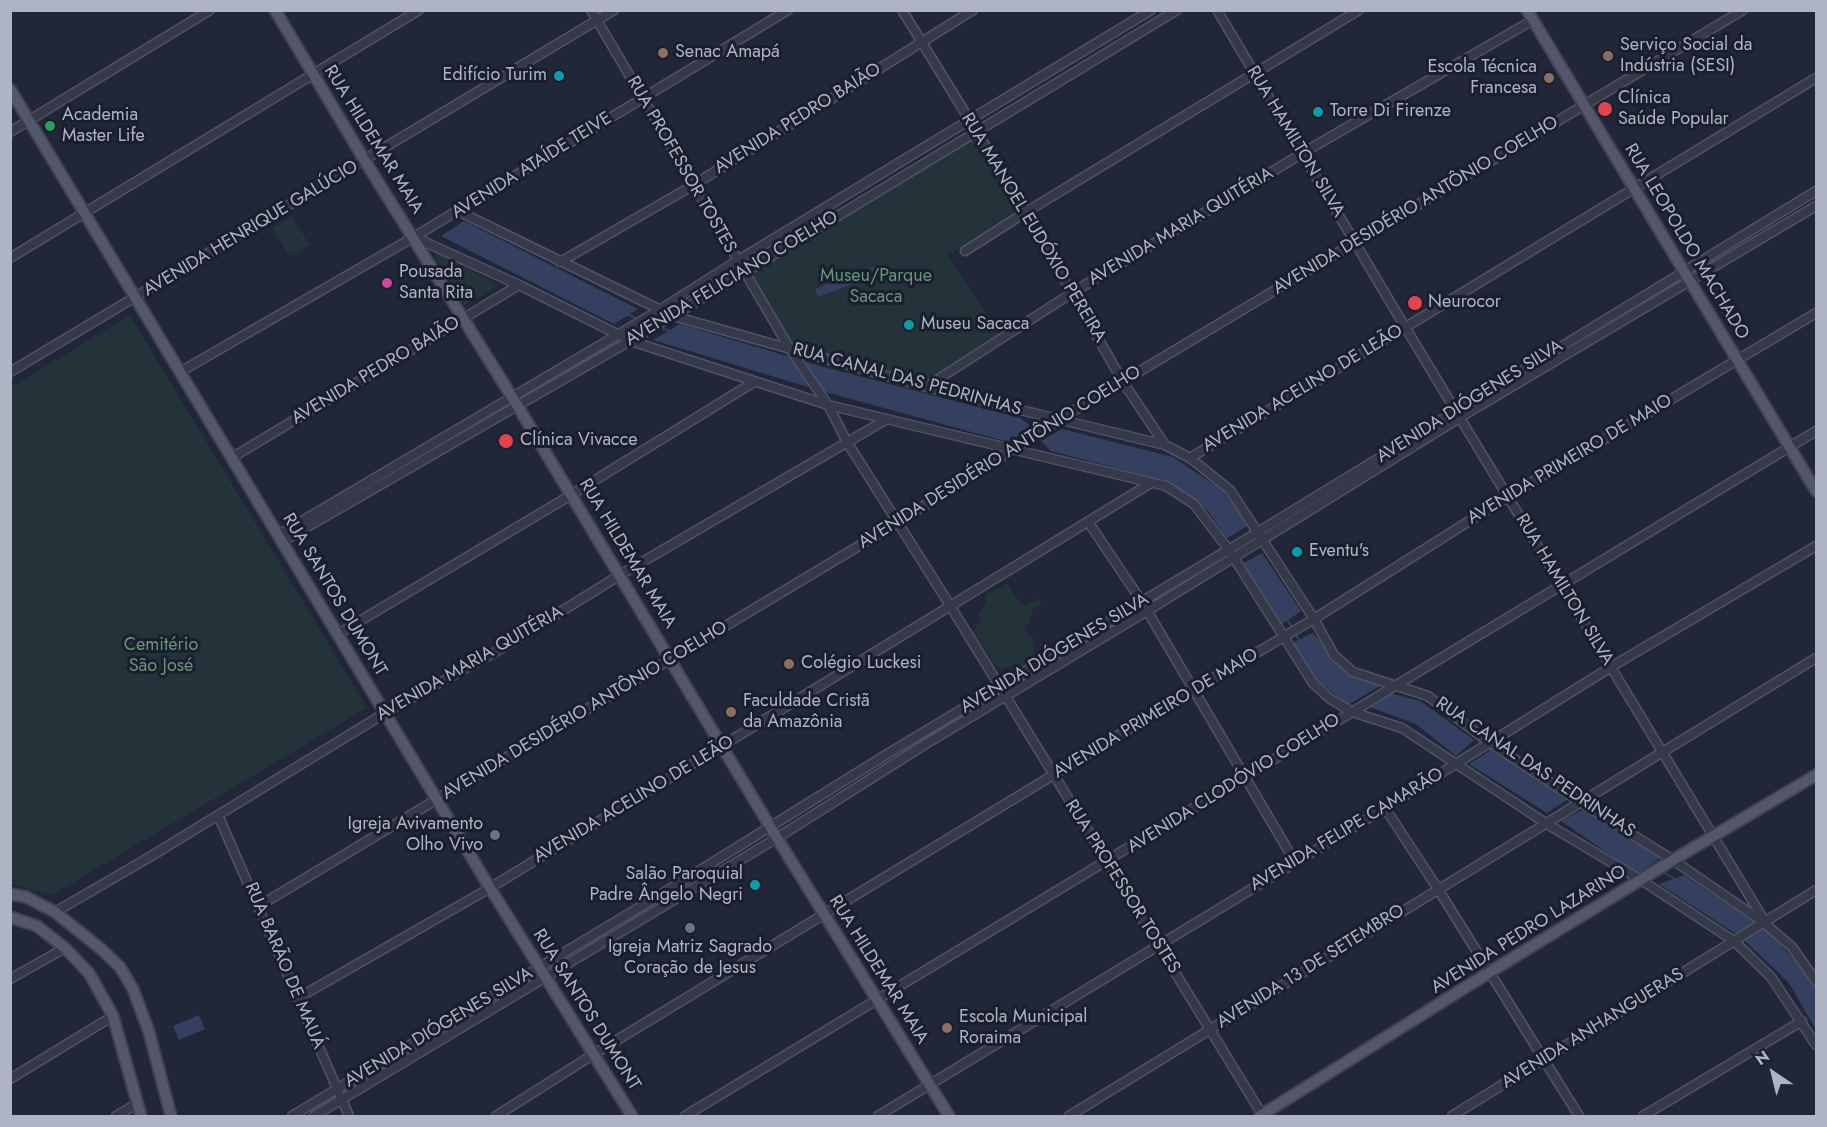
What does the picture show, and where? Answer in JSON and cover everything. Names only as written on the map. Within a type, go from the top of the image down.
[{"type":"main road","name":"RUA HILDEMAR MAIA","points":[[275,10],[365,161],[464,318],[671,659],[777,838],[949,1116]]},
{"type":"main road","name":"RUA LEOPOLDO MACHADO","points":[[1530,15],[1816,491]]},
{"type":"main road","name":"RUA SANTOS DUMONT","points":[[10,89],[490,888],[632,1116]]},
{"type":"main road","name":"AVENIDA PEDRO LAZARINO","points":[[1262,1116],[1490,972],[1816,775]]},
{"type":"main road","points":[[10,894],[26,897],[55,912],[120,967],[133,989],[149,1032],[171,1116]]},
{"type":"main road","points":[[37,926],[55,912]]},
{"type":"main road","points":[[10,917],[37,926],[65,948],[89,974],[113,1016],[141,1116]]},
{"type":"street","points":[[10,132],[210,10]]},
{"type":"street","points":[[10,258],[419,10]]},
{"type":"street","name":"RUA PROFESSOR TOSTES","points":[[591,10],[692,186],[792,353],[828,405],[897,523],[951,607],[1262,1116]]},
{"type":"street","name":"AVENIDA HENRIQUE GALÚCIO","points":[[10,372],[614,10]]},
{"type":"street","name":"AVENIDA ATAÍDE TEIVE","points":[[180,372],[458,211],[788,10]]},
{"type":"street","name":"RUA MANOEL EUDÓXIO PEREIRA","points":[[902,10],[1026,212],[1123,382],[1165,445]]},
{"type":"street","name":"AVENIDA PEDRO BAIÃO","points":[[560,262],[692,186],[973,10]]},
{"type":"street","name":"AVENIDA FELICIANO COELHO","points":[[281,538],[514,401],[737,261],[1151,10]]},
{"type":"street","name":"AVENIDA FELICIANO COELHO","points":[[514,401],[669,319],[1177,10]]},
{"type":"street","name":"RUA HAMILTON SILVA","points":[[1217,10],[1301,154],[1763,922]]},
{"type":"street","points":[[965,251],[1359,10]]},
{"type":"street","name":"AVENIDA DESIDÉRIO ANTÔNIO COELHO","points":[[259,906],[897,523],[1060,419],[1743,10]]},
{"type":"street","name":"AVENIDA MARIA QUITÉRIA","points":[[926,387],[1072,293],[1530,15]]},
{"type":"street","points":[[1089,48],[1096,60]]},
{"type":"street","name":"AVENIDA ACELINO DE LEÃO","points":[[1190,458],[1816,78]]},
{"type":"street","points":[[905,160],[912,170]]},
{"type":"street","name":"AVENIDA DIÓGENES SILVA","points":[[292,1116],[463,1013],[665,904],[777,838],[1142,602],[1257,538],[1816,191]]},
{"type":"street","name":"AVENIDA DIÓGENES SILVA","points":[[1458,414],[1816,206]]},
{"type":"street","name":"RUA CANAL DAS PEDRINHAS","points":[[458,211],[658,311],[669,319],[792,353],[1165,445],[1190,458],[1230,490],[1257,538],[1310,621],[1334,655],[1353,672],[1428,696],[1487,745],[1673,860],[1763,922],[1792,947],[1816,981]]},
{"type":"street","name":"RUA CANAL DAS PEDRINHAS","points":[[414,237],[519,285],[631,341],[828,405],[1166,486],[1194,504],[1234,552],[1313,683],[1329,698],[1402,729],[1459,762],[1735,940],[1771,977],[1816,1045]]},
{"type":"street","name":"AVENIDA PEDRO BAIÃO","points":[[233,457],[519,285]]},
{"type":"street","name":"AVENIDA PRIMEIRO DE MAIO","points":[[496,1116],[1193,690],[1286,636],[1508,497],[1816,312]]},
{"type":"street","points":[[338,634],[571,495],[754,381]]},
{"type":"street","name":"AVENIDA MARIA QUITÉRIA","points":[[55,912],[385,713],[499,650],[620,575],[887,419]]},
{"type":"street","points":[[1395,685],[1816,431]]},
{"type":"street","name":"AVENIDA ACELINO DE LEÃO","points":[[298,998],[490,888],[1151,483]]},
{"type":"street","points":[[1089,523],[1142,602],[1295,862]]},
{"type":"street","name":"AVENIDA FELIPE CAMARÃO","points":[[878,1116],[1385,808],[1611,667],[1816,546]]},
{"type":"street","name":"AVENIDA DIÓGENES SILVA","points":[[314,1116],[469,1023],[660,895],[889,753],[1147,611],[1234,552]]},
{"type":"street","points":[[1580,802],[1816,658]]},
{"type":"street","name":"AVENIDA CLODÓVIO COELHO","points":[[685,1116],[1107,862],[1395,685]]},
{"type":"street","points":[[889,753],[896,763]]},
{"type":"street","name":"AVENIDA 13 DE SETEMBRO","points":[[1069,1116],[1580,802]]},
{"type":"street","points":[[1385,808],[1579,1116]]},
{"type":"street","name":"RUA BARÃO DE MAUÁ","points":[[218,815],[349,1116]]},
{"type":"street","points":[[1763,922],[1816,890]]},
{"type":"street","points":[[660,895],[665,904]]},
{"type":"street","name":"AVENIDA ANHANGUERAS","points":[[1452,1116],[1763,922]]},
{"type":"street","points":[[10,979],[65,948]]},
{"type":"street","points":[[463,1013],[469,1023]]},
{"type":"street","points":[[10,1079],[113,1016]]},
{"type":"street","points":[[1643,1116],[1802,1021]]},
{"type":"street","points":[[116,1116],[138,1103]]},
{"type":"green space","name":"Museu/Parque Sacaca","points":[[974,134],[1022,211],[948,255],[1000,334],[924,384],[791,346],[746,273]]},
{"type":"green space","points":[[291,216],[310,245],[290,257],[272,228]]},
{"type":"green space","points":[[430,248],[499,285],[465,305]]},
{"type":"green space","name":"Cemitério São José","points":[[130,315],[367,708],[52,895],[11,884],[11,387]]},
{"type":"green space","points":[[1007,583],[1020,603],[1025,605],[1038,598],[1042,605],[1033,609],[1028,624],[1024,627],[1034,639],[1036,663],[1001,669],[993,662],[973,632],[981,619],[978,614],[986,603],[986,595]]},
{"type":"water","points":[[464,221],[638,309],[614,324],[441,236]]},
{"type":"water","points":[[881,264],[884,272],[818,297],[815,289]]},
{"type":"water","points":[[680,324],[820,366],[1020,418],[1032,427],[1008,442],[811,388],[653,340]]},
{"type":"water","points":[[1062,429],[1173,457],[1222,490],[1249,525],[1227,538],[1208,511],[1169,482],[1051,451],[1041,441]]},
{"type":"water","points":[[1262,553],[1301,611],[1281,625],[1242,564]]},
{"type":"water","points":[[1313,633],[1349,676],[1380,686],[1348,705],[1316,679],[1292,643]]},
{"type":"water","points":[[1390,693],[1420,701],[1474,740],[1456,756],[1416,724],[1369,707]]},
{"type":"water","points":[[1491,750],[1568,799],[1547,813],[1469,764]]},
{"type":"water","points":[[1582,810],[1660,858],[1638,874],[1561,821]]},
{"type":"water","points":[[1684,875],[1771,934],[1811,978],[1816,988],[1816,1030],[1789,983],[1742,938],[1659,884]]},
{"type":"water","points":[[199,1015],[205,1029],[179,1040],[173,1026]]},
{"type":"waterway","points":[[627,314],[638,319]]},
{"type":"waterway","points":[[659,328],[671,331]]},
{"type":"waterway","points":[[1287,619],[1299,640]]},
{"type":"waterway","points":[[1662,871],[1675,879]]},
{"type":"place","name":"Senac Amapá","points":[[663,53]]},
{"type":"place","name":"Serviço Social da Indústria (SESI)","points":[[1608,56]]},
{"type":"place","name":"Edifício Turim","points":[[559,76]]},
{"type":"place","name":"Escola Técnica Francesa","points":[[1549,78]]},
{"type":"place","name":"Clínica Saúde Popular","points":[[1605,109]]},
{"type":"place","name":"Torre Di Firenze","points":[[1318,112]]},
{"type":"place","name":"Academia Master Life","points":[[50,126]]},
{"type":"place","name":"Pousada Santa Rita","points":[[387,283]]},
{"type":"place","name":"Neurocor","points":[[1415,303]]},
{"type":"place","name":"Museu Sacaca","points":[[909,325]]},
{"type":"place","name":"Clínica Vivacce","points":[[506,441]]},
{"type":"place","name":"Eventu's","points":[[1297,552]]},
{"type":"place","name":"Colégio Luckesi","points":[[789,664]]},
{"type":"place","name":"Faculdade Cristã da Amazônia","points":[[731,712]]},
{"type":"place","name":"Igreja Avivamento Olho Vivo","points":[[495,835]]},
{"type":"place","name":"Salão Paroquial Padre Ângelo Negri","points":[[755,885]]},
{"type":"place","name":"Igreja Matriz Sagrado Coração de Jesus","points":[[690,928]]},
{"type":"place","name":"Escola Municipal Roraima","points":[[947,1028]]}]
